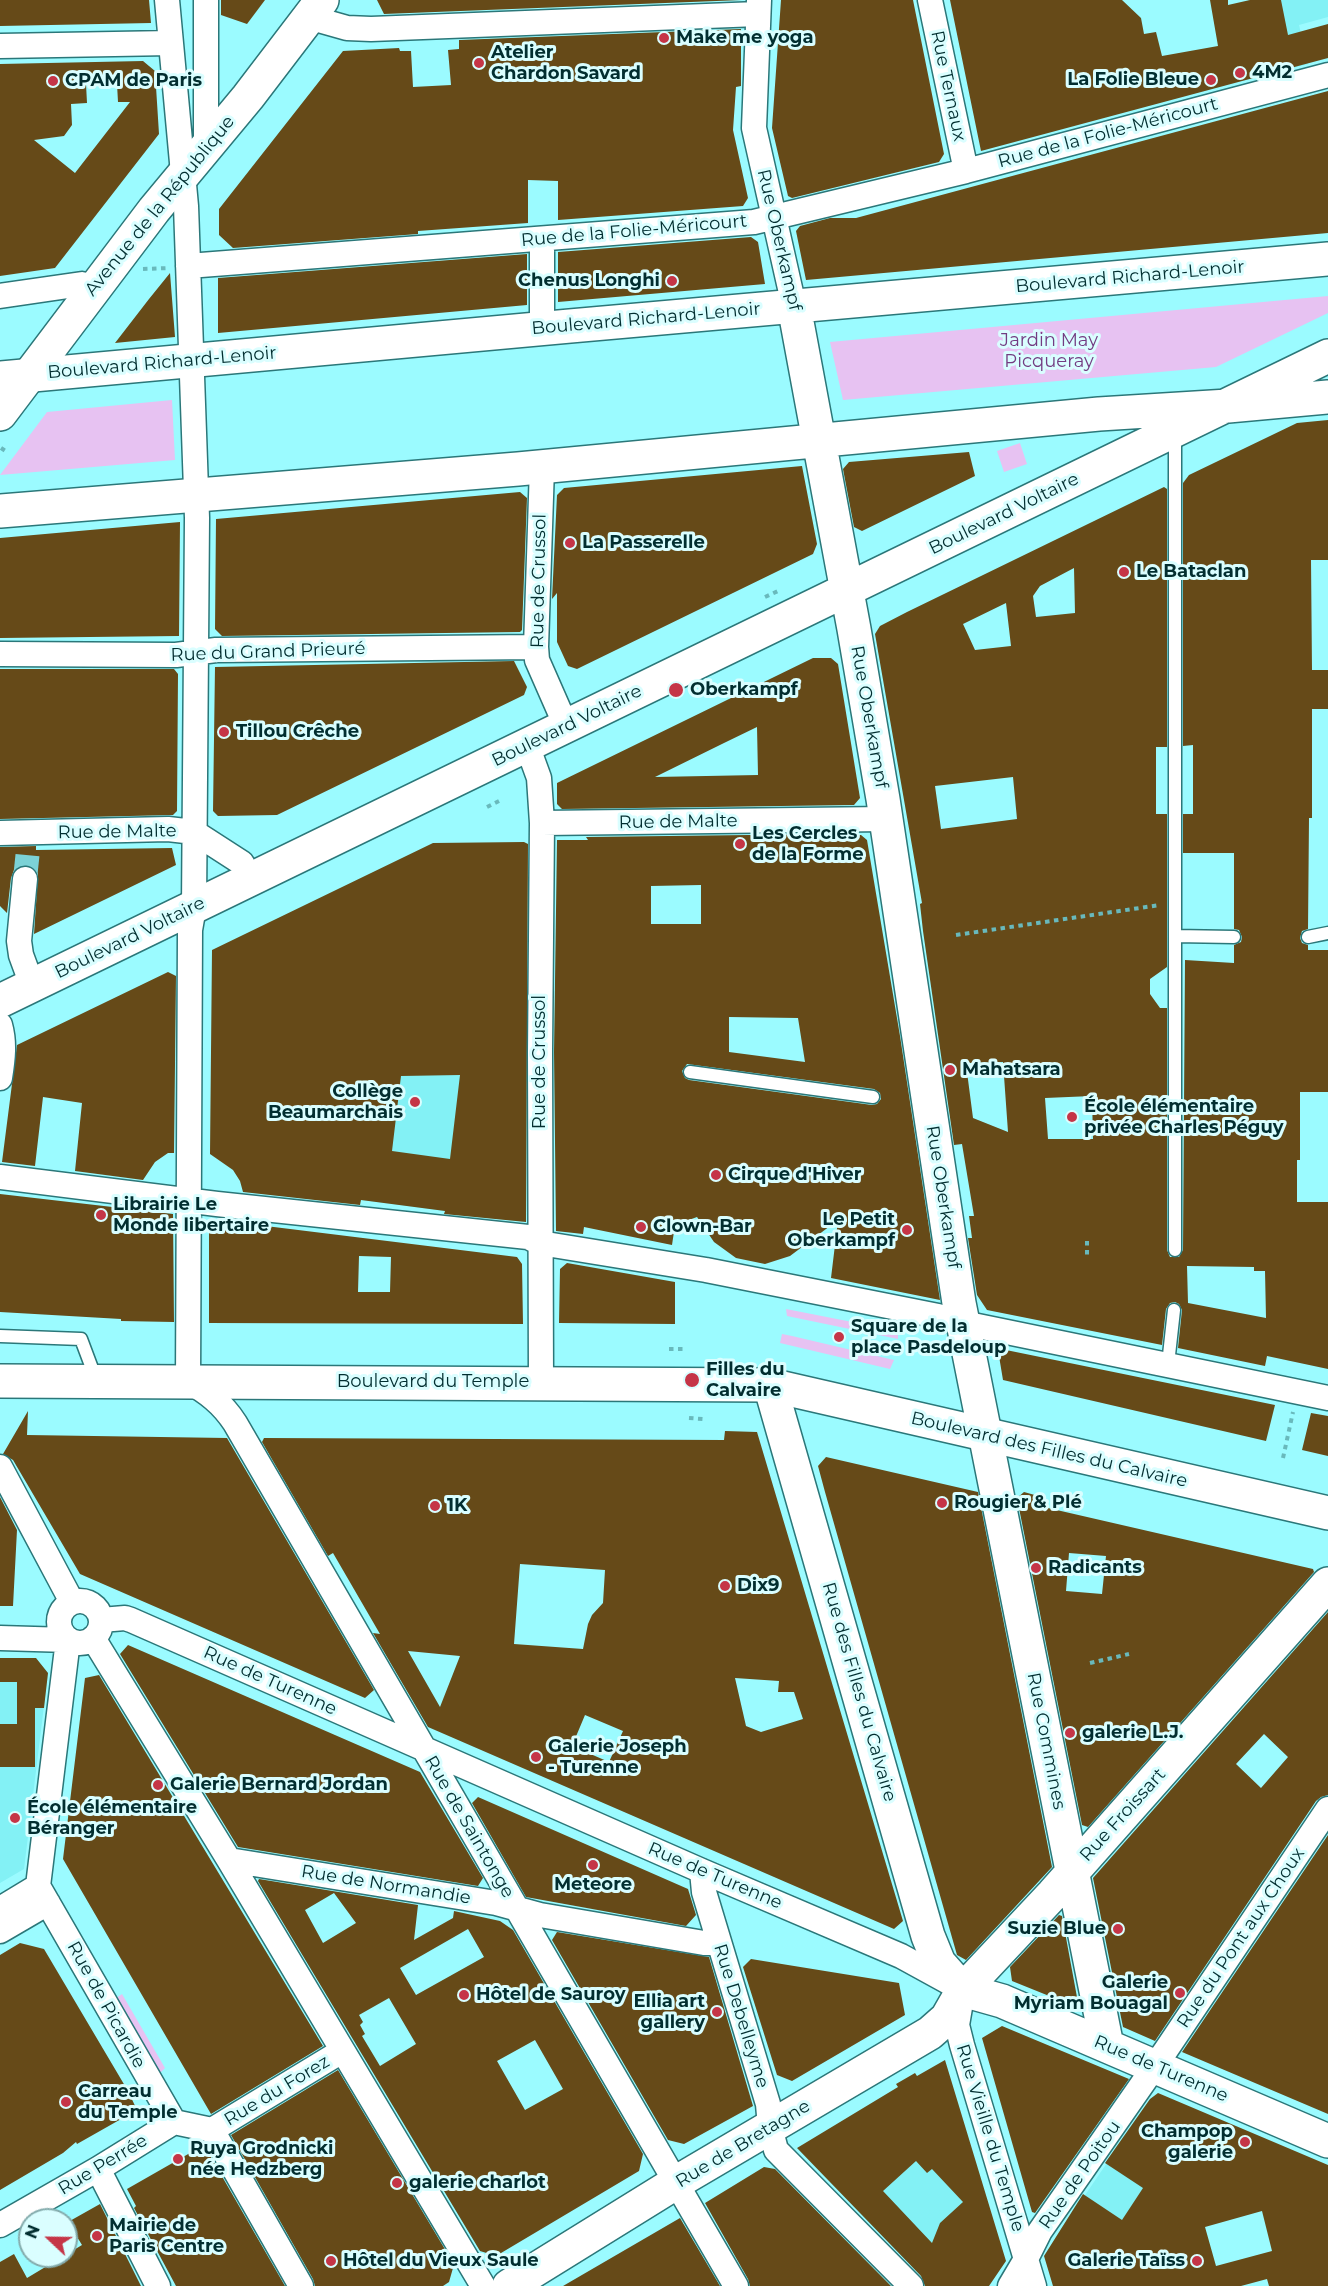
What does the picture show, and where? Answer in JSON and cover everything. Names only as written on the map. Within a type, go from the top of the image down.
[{"type":"street","points":[[167,0],[184,176],[196,487],[194,907],[190,930],[188,1381]]},
{"type":"street","points":[[206,0],[207,148]]},
{"type":"street","name":"Rue Ternaux","points":[[930,0],[966,171]]},
{"type":"street","points":[[315,9],[346,28],[370,29],[759,7]]},
{"type":"street","name":"Rue Oberkampf","points":[[759,7],[754,128],[794,306],[846,590],[886,819],[963,1323],[987,1436]]},
{"type":"street","name":"Avenue de la République","points":[[0,414],[14,377],[92,292],[154,210],[207,148],[315,9]]},
{"type":"street","points":[[0,46],[171,43]]},
{"type":"street","name":"Rue de la Folie-Méricourt","points":[[188,266],[754,222],[966,171],[1328,75]]},
{"type":"street","points":[[542,239],[542,328]]},
{"type":"street","name":"Boulevard Richard-Lenoir","points":[[14,377],[542,328],[1328,260]]},
{"type":"street","points":[[0,297],[82,284],[92,292]]},
{"type":"street","name":"Boulevard Voltaire","points":[[0,1001],[1328,356]]},
{"type":"street","points":[[0,511],[196,487],[542,467],[1099,414],[1328,397]]},
{"type":"street","name":"Rue de Crussol","points":[[542,467],[537,660],[566,726]]},
{"type":"street","name":"Rue du Grand Prieuré","points":[[0,654],[176,655],[216,650],[536,647]]},
{"type":"street","name":"Rue de Crussol","points":[[527,745],[539,777],[542,823],[546,1053],[540,1243],[541,1382]]},
{"type":"street","name":"Rue de Malte","points":[[542,823],[886,819]]},
{"type":"street","name":"Rue de Malte","points":[[0,833],[28,842],[168,829],[194,832],[242,862],[249,880]]},
{"type":"street","points":[[25,879],[18,941],[32,985]]},
{"type":"street","points":[[0,1024],[4,1038],[4,1050],[0,1078]]},
{"type":"street","points":[[0,1177],[190,1201],[528,1238],[540,1243],[706,1270],[938,1316],[1328,1398]]},
{"type":"street","name":"Boulevard du Temple","points":[[0,1381],[541,1382],[770,1385]]},
{"type":"street","name":"Rue de Saintonge","points":[[188,1381],[212,1396],[225,1408],[736,2286]]},
{"type":"street","name":"Boulevard des Filles du Calvaire","points":[[770,1385],[1328,1513]]},
{"type":"street","name":"Rue des Filles du Calvaire","points":[[770,1385],[928,1936],[939,1963],[963,1990]]},
{"type":"street","name":"Rue Commines","points":[[987,1436],[1107,2046]]},
{"type":"street","points":[[0,1467],[72,1602]]},
{"type":"street","name":"Rue Froissart","points":[[963,1990],[1073,1871],[1328,1584]]},
{"type":"street","points":[[68,1640],[58,1623],[62,1610],[72,1602],[85,1601],[91,1604],[99,1613],[97,1629],[229,1860],[483,2286]]},
{"type":"street","name":"Rue de Turenne","points":[[97,1629],[125,1618],[901,1956],[963,1990],[1002,2001],[1328,2141]]},
{"type":"street","points":[[0,1638],[68,1640],[81,1644],[97,1629]]},
{"type":"street","points":[[0,1931],[43,1894],[68,1640]]},
{"type":"street","name":"Rue du Pont aux Choux","points":[[1155,2066],[1328,1809]]},
{"type":"street","name":"Rue de Normandie","points":[[229,1860],[496,1903],[540,1915],[692,1941],[719,1943]]},
{"type":"street","name":"Rue Debelleyme","points":[[702,1871],[704,1892],[768,2104],[770,2127],[776,2150],[910,2286]]},
{"type":"street","points":[[3,1905],[43,1894]]},
{"type":"street","name":"Rue de Picardie","points":[[43,1894],[174,2122]]},
{"type":"street","name":"Rue de Bretagne","points":[[509,2286],[677,2182],[930,2033],[947,2018],[963,1990]]},
{"type":"street","name":"Rue Vieille du Temple","points":[[963,1990],[957,2025],[1034,2286]]},
{"type":"street","name":"Rue du Forez","points":[[212,2130],[342,2051]]},
{"type":"street","name":"Rue de Poitou","points":[[1010,2286],[1040,2231],[1155,2066]]},
{"type":"street","points":[[174,2122],[212,2130],[301,2286]]},
{"type":"street","name":"Rue Perrée","points":[[0,2225],[174,2122]]},
{"type":"street","points":[[98,2169],[158,2286]]},
{"type":"lane","points":[[1175,431],[1175,1250]]},
{"type":"lane","points":[[1308,937],[1328,933]]},
{"type":"lane","points":[[1174,936],[1234,937]]},
{"type":"lane","points":[[690,1072],[873,1097]]},
{"type":"lane","points":[[1168,1364],[1174,1310]]},
{"type":"lane","points":[[0,1336],[81,1339],[96,1380]]},
{"type":"path","points":[[138,268],[188,266]]},
{"type":"path","points":[[1,448],[7,452]]},
{"type":"path","points":[[765,597],[778,591]]},
{"type":"path","points":[[487,807],[499,801]]},
{"type":"path","points":[[956,935],[1167,904]]},
{"type":"path","points":[[1087,1241],[1087,1257]]},
{"type":"path","points":[[669,1349],[685,1349]]},
{"type":"path","points":[[689,1418],[703,1419]]},
{"type":"path","points":[[1283,1458],[1289,1428]]},
{"type":"path","points":[[1090,1663],[1129,1653]]},
{"type":"shaded area","points":[[1248,0],[1328,0],[1328,17],[1299,25],[1308,64],[1261,76]]},
{"type":"shaded area","name":"Collège Beaumarchais","points":[[379,1044],[465,1044],[445,1211],[361,1200]]},
{"type":"shaded area","name":"École élémentaire Béranger","points":[[0,1658],[36,1658],[48,1673],[24,1869],[0,1883]]},
{"type":"shaded area","points":[[915,2149],[967,2206],[922,2274],[849,2197]]},
{"type":"shaded area","points":[[1115,2151],[1191,2201],[1150,2260],[1075,2210]]},
{"type":"green space","name":"Jardin May Picqueray","points":[[1328,296],[1328,313],[1216,367],[843,400],[830,342]]},
{"type":"green space","points":[[172,400],[175,460],[0,475],[47,412]]},
{"type":"green space","points":[[1020,443],[1027,464],[1004,472],[997,451]]},
{"type":"green space","points":[[786,1309],[898,1331],[898,1339],[787,1316]]},
{"type":"green space","points":[[782,1334],[894,1360],[890,1369],[780,1343]]},
{"type":"green space","points":[[122,1994],[165,2068],[157,2076],[113,2000]]},
{"type":"building","points":[[0,0],[149,0],[151,23],[0,26]]},
{"type":"building","points":[[221,0],[265,0],[247,24],[221,15]]},
{"type":"building","points":[[377,0],[742,0],[384,14]]},
{"type":"building","points":[[781,0],[913,0],[944,154],[939,162],[792,198],[788,196],[772,128]]},
{"type":"building","points":[[950,0],[1122,0],[1141,18],[1144,34],[1156,32],[1162,56],[1218,46],[1210,0],[1228,0],[1228,5],[1250,0],[1281,0],[1288,35],[1328,24],[1328,58],[981,151]]},
{"type":"building","points":[[741,29],[741,86],[736,87],[733,130],[748,198],[743,206],[558,220],[558,181],[528,180],[528,223],[233,248],[219,235],[219,209],[343,51],[399,48],[400,51],[411,51],[413,87],[451,85],[448,50],[459,49],[459,40]]},
{"type":"building","points":[[143,61],[155,71],[159,134],[55,268],[0,276],[0,64]],"holes":[[[86,84],[117,84],[118,102],[130,102],[75,173],[34,140],[64,136],[72,125],[71,104],[87,103]]]},
{"type":"building","points":[[1328,91],[1328,233],[806,280],[796,231],[800,226],[830,218],[856,218]]},
{"type":"building","points":[[751,237],[758,242],[765,284],[558,302],[558,252]]},
{"type":"building","points":[[527,254],[527,305],[218,333],[218,278]]},
{"type":"building","points":[[170,273],[175,337],[115,343],[149,299]]},
{"type":"building","points":[[1328,420],[1328,560],[1311,560],[1312,670],[1328,670],[1328,709],[1312,709],[1312,818],[1309,818],[1308,929],[1302,931],[1300,938],[1302,943],[1308,945],[1308,950],[1328,950],[1328,1092],[1300,1092],[1300,1160],[1297,1160],[1297,1202],[1328,1202],[1328,1369],[1267,1356],[1265,1366],[1178,1348],[1182,1310],[1175,1302],[1170,1303],[1166,1309],[1162,1345],[987,1310],[977,1295],[968,1238],[972,1238],[969,1216],[974,1216],[962,1144],[954,1145],[923,931],[920,904],[922,903],[875,634],[880,626],[907,612],[1164,487],[1167,489],[1167,747],[1156,747],[1156,814],[1167,814],[1167,967],[1150,979],[1150,994],[1160,1008],[1167,1008],[1167,1250],[1170,1257],[1179,1257],[1183,1250],[1185,960],[1234,963],[1234,945],[1241,942],[1242,937],[1239,930],[1234,929],[1234,853],[1183,853],[1183,814],[1193,814],[1193,745],[1183,746],[1183,483],[1189,475],[1297,423]],"holes":[[[1074,568],[1075,613],[1036,617],[1033,596],[1040,586]],[[1006,603],[1011,646],[975,650],[963,624]],[[1013,777],[1017,819],[941,829],[935,786]],[[1003,1062],[1008,1132],[973,1118],[967,1072],[970,1070],[969,1063]],[[1092,1096],[1093,1139],[1048,1139],[1045,1098]],[[1187,1266],[1254,1267],[1254,1271],[1265,1271],[1266,1318],[1188,1303]]]},
{"type":"building","points":[[969,452],[975,476],[862,531],[854,527],[843,469],[849,462]]},
{"type":"building","points":[[802,466],[817,544],[813,554],[577,669],[568,666],[557,642],[557,593],[552,599],[557,495],[564,488]]},
{"type":"building","points":[[520,492],[527,498],[522,630],[520,632],[222,636],[215,629],[216,519]]},
{"type":"building","points":[[180,522],[179,636],[0,638],[0,538]]},
{"type":"building","points":[[813,658],[831,658],[838,664],[860,798],[854,805],[562,809],[557,804],[557,783]],"holes":[[[757,727],[758,775],[655,777]]]},
{"type":"building","points":[[514,661],[527,687],[524,695],[277,815],[218,816],[213,811],[215,667]]},
{"type":"building","points":[[0,669],[174,669],[178,674],[177,811],[173,815],[0,819]]},
{"type":"building","points":[[831,834],[861,835],[867,840],[900,1036],[940,1300],[831,1278],[838,1220],[790,1256],[765,1264],[736,1258],[714,1242],[697,1217],[675,1225],[672,1245],[584,1227],[583,1234],[556,1231],[554,1052],[557,840],[588,840],[586,837]],"holes":[[[701,885],[701,924],[651,924],[651,886]],[[729,1017],[798,1018],[805,1062],[729,1052]],[[687,1064],[874,1089],[880,1093],[881,1099],[877,1104],[872,1105],[689,1080],[685,1078],[682,1071]]]},
{"type":"building","points":[[524,842],[528,844],[526,1222],[444,1214],[445,1211],[361,1200],[360,1205],[243,1192],[240,1181],[233,1170],[210,1154],[212,950],[433,843]],"holes":[[[460,1075],[450,1159],[392,1151],[401,1076]]]},
{"type":"building","points":[[36,846],[36,850],[172,848],[176,865],[34,934],[38,874],[34,868],[27,865],[14,870],[7,913],[0,906],[0,847]]},
{"type":"building","points":[[168,972],[176,976],[174,1153],[168,1153],[155,1162],[143,1180],[75,1171],[82,1103],[43,1097],[35,1166],[2,1162],[17,1045]]},
{"type":"building","points":[[0,1194],[173,1214],[174,1322],[121,1321],[121,1319],[0,1312]]},
{"type":"building","points":[[209,1219],[517,1257],[522,1264],[523,1324],[209,1323]],"holes":[[[359,1256],[391,1257],[390,1292],[358,1292]]]},
{"type":"building","points":[[567,1263],[675,1282],[675,1324],[559,1323],[560,1269]]},
{"type":"building","points":[[1006,1350],[1275,1405],[1266,1441],[1003,1380],[999,1356]]},
{"type":"building","points":[[28,1411],[27,1435],[227,1438],[374,1690],[365,1698],[80,1574],[13,1460],[3,1454]]},
{"type":"building","points":[[1311,1413],[1328,1416],[1328,1456],[1302,1450]]},
{"type":"building","points":[[725,1431],[757,1432],[903,1921],[894,1929],[428,1727],[373,1633],[380,1634],[333,1553],[328,1556],[262,1442],[264,1438],[724,1440]],"holes":[[[520,1564],[605,1570],[603,1603],[592,1615],[588,1624],[583,1649],[514,1644]],[[408,1651],[460,1656],[440,1707]],[[735,1678],[779,1681],[778,1692],[794,1692],[803,1719],[761,1732],[746,1726]],[[585,1715],[623,1731],[609,1762],[572,1746]]]},
{"type":"building","points":[[826,1457],[978,1492],[1052,1867],[966,1960],[957,1955],[825,1492],[818,1466]]},
{"type":"building","points":[[1024,1492],[1042,1497],[1048,1508],[1313,1569],[1314,1572],[1088,1827],[1082,1825],[1017,1498]],"holes":[[[1069,1553],[1106,1556],[1102,1594],[1066,1591]]]},
{"type":"building","points":[[0,1497],[17,1530],[13,1606],[0,1606]]},
{"type":"building","points":[[1328,1612],[1328,1795],[1316,1801],[1155,2041],[1123,2027],[1093,1878]],"holes":[[[1264,1734],[1288,1757],[1261,1788],[1236,1764]]]},
{"type":"building","points":[[128,1645],[420,1772],[483,1878],[478,1886],[238,1847],[120,1654]]},
{"type":"building","points":[[0,1658],[36,1658],[48,1673],[44,1708],[35,1708],[35,1767],[0,1767],[0,1724],[17,1724],[17,1682],[0,1682]]},
{"type":"building","points":[[99,1675],[323,2046],[211,2114],[63,1859],[85,1678]]},
{"type":"building","points":[[478,1797],[688,1889],[696,1915],[686,1926],[526,1897],[472,1803]]},
{"type":"building","points":[[1328,1835],[1328,2114],[1182,2052]]},
{"type":"building","points":[[259,1879],[418,1905],[414,1940],[453,1918],[454,1911],[500,1921],[513,1930],[643,2154],[639,2171],[496,2256],[480,2251],[258,1881]],"holes":[[[334,1893],[356,1923],[323,1943],[305,1910]],[[468,1929],[484,1957],[416,1995],[400,1968]],[[389,1998],[416,2044],[380,2066],[362,2036],[365,2034],[360,2025],[363,2022],[359,2015]],[[535,2040],[563,2089],[525,2110],[497,2061]]]},
{"type":"building","points":[[1059,1915],[1062,1916],[1079,2008],[1012,1981],[1010,1967]]},
{"type":"building","points":[[557,1932],[709,1957],[753,2106],[684,2144],[668,2140],[552,1940]]},
{"type":"building","name":"Carreau du Temple","points":[[20,1943],[44,1949],[137,2110],[77,2144],[76,2142],[63,2153],[0,2190],[0,1955]]},
{"type":"building","points":[[751,1959],[899,1983],[905,2015],[792,2081],[777,2075],[743,1967]]},
{"type":"building","points":[[1002,2026],[1129,2079],[1035,2213],[1032,2212],[982,2038]]},
{"type":"building","points":[[945,2060],[1006,2261],[989,2286],[925,2286],[921,2276],[797,2148],[898,2087],[896,2084],[915,2073],[917,2076]],"holes":[[[916,2161],[927,2173],[932,2169],[963,2202],[940,2223],[932,2243],[883,2191]]]},
{"type":"building","points":[[338,2070],[446,2251],[444,2252],[453,2268],[449,2282],[443,2286],[315,2286],[231,2135]]},
{"type":"building","points":[[1158,2093],[1328,2165],[1328,2286],[1269,2286],[1267,2279],[1241,2286],[1053,2286],[1044,2256],[1083,2194],[1122,2220],[1143,2188],[1105,2163],[1150,2099]],"holes":[[[1262,2211],[1272,2251],[1216,2266],[1205,2227]]]},
{"type":"building","points":[[204,2145],[285,2286],[176,2286],[134,2208],[136,2206],[127,2189]]},
{"type":"building","points":[[764,2167],[775,2169],[891,2286],[750,2286],[705,2203]]},
{"type":"building","name":"Mairie de Paris Centre","points":[[100,2204],[141,2286],[0,2286],[0,2262],[14,2254],[18,2261],[18,2268],[22,2268],[27,2278],[44,2268],[78,2268],[78,2247],[82,2245],[78,2238],[78,2216]]},
{"type":"building","points":[[680,2218],[720,2286],[563,2286],[606,2261]]},
{"type":"tunnel","points":[[25,879],[28,850]]},
{"type":"place","name":"Make me yoga","points":[[664,38]]},
{"type":"place","name":"Atelier Chardon Savard","points":[[479,63]]},
{"type":"place","name":"4M2","points":[[1240,73]]},
{"type":"place","name":"La Folie Bleue","points":[[1211,80]]},
{"type":"place","name":"CPAM de Paris","points":[[53,81]]},
{"type":"place","name":"Chenus Longhi","points":[[672,281]]},
{"type":"place","name":"La Passerelle","points":[[570,543]]},
{"type":"place","name":"Le Bataclan","points":[[1124,572]]},
{"type":"place","name":"Oberkampf","points":[[676,690]]},
{"type":"place","name":"Tillou Crêche","points":[[224,732]]},
{"type":"place","name":"Les Cercles de la Forme","points":[[740,844]]},
{"type":"place","name":"Mahatsara","points":[[950,1070]]},
{"type":"place","name":"Collège Beaumarchais","points":[[415,1102]]},
{"type":"place","name":"École élémentaire privée Charles Péguy","points":[[1072,1117]]},
{"type":"place","name":"Cirque d'Hiver","points":[[716,1175]]},
{"type":"place","name":"Librairie Le Monde libertaire","points":[[101,1215]]},
{"type":"place","name":"Clown-Bar","points":[[641,1227]]},
{"type":"place","name":"Le Petit Oberkampf","points":[[907,1230]]},
{"type":"place","name":"Square de la place Pasdeloup","points":[[839,1337]]},
{"type":"place","name":"Filles du Calvaire","points":[[692,1380]]},
{"type":"place","name":"Rougier & Plé","points":[[942,1503]]},
{"type":"place","name":"1K","points":[[435,1506]]},
{"type":"place","name":"Radicants","points":[[1036,1568]]},
{"type":"place","name":"Dix9","points":[[725,1586]]},
{"type":"place","name":"galerie L.J.","points":[[1070,1733]]},
{"type":"place","name":"Galerie Joseph - Turenne","points":[[536,1757]]},
{"type":"place","name":"Galerie Bernard Jordan","points":[[158,1785]]},
{"type":"place","name":"École élémentaire Béranger","points":[[15,1818]]},
{"type":"place","name":"Meteore","points":[[593,1865]]},
{"type":"place","name":"Suzie Blue","points":[[1118,1929]]},
{"type":"place","name":"Galerie Myriam Bouagal","points":[[1180,1993]]},
{"type":"place","name":"Hôtel de Sauroy","points":[[464,1995]]},
{"type":"place","name":"Ellia art gallery","points":[[717,2012]]},
{"type":"place","name":"Carreau du Temple","points":[[66,2102]]},
{"type":"place","name":"Champop galerie","points":[[1245,2142]]},
{"type":"place","name":"Ruya Grodnicki née Hedzberg","points":[[178,2159]]},
{"type":"place","name":"galerie charlot","points":[[397,2183]]},
{"type":"place","name":"Mairie de Paris Centre","points":[[97,2236]]},
{"type":"place","name":"Hôtel du Vieux Saule","points":[[331,2261]]},
{"type":"place","name":"Galerie Taïss","points":[[1197,2261]]}]
